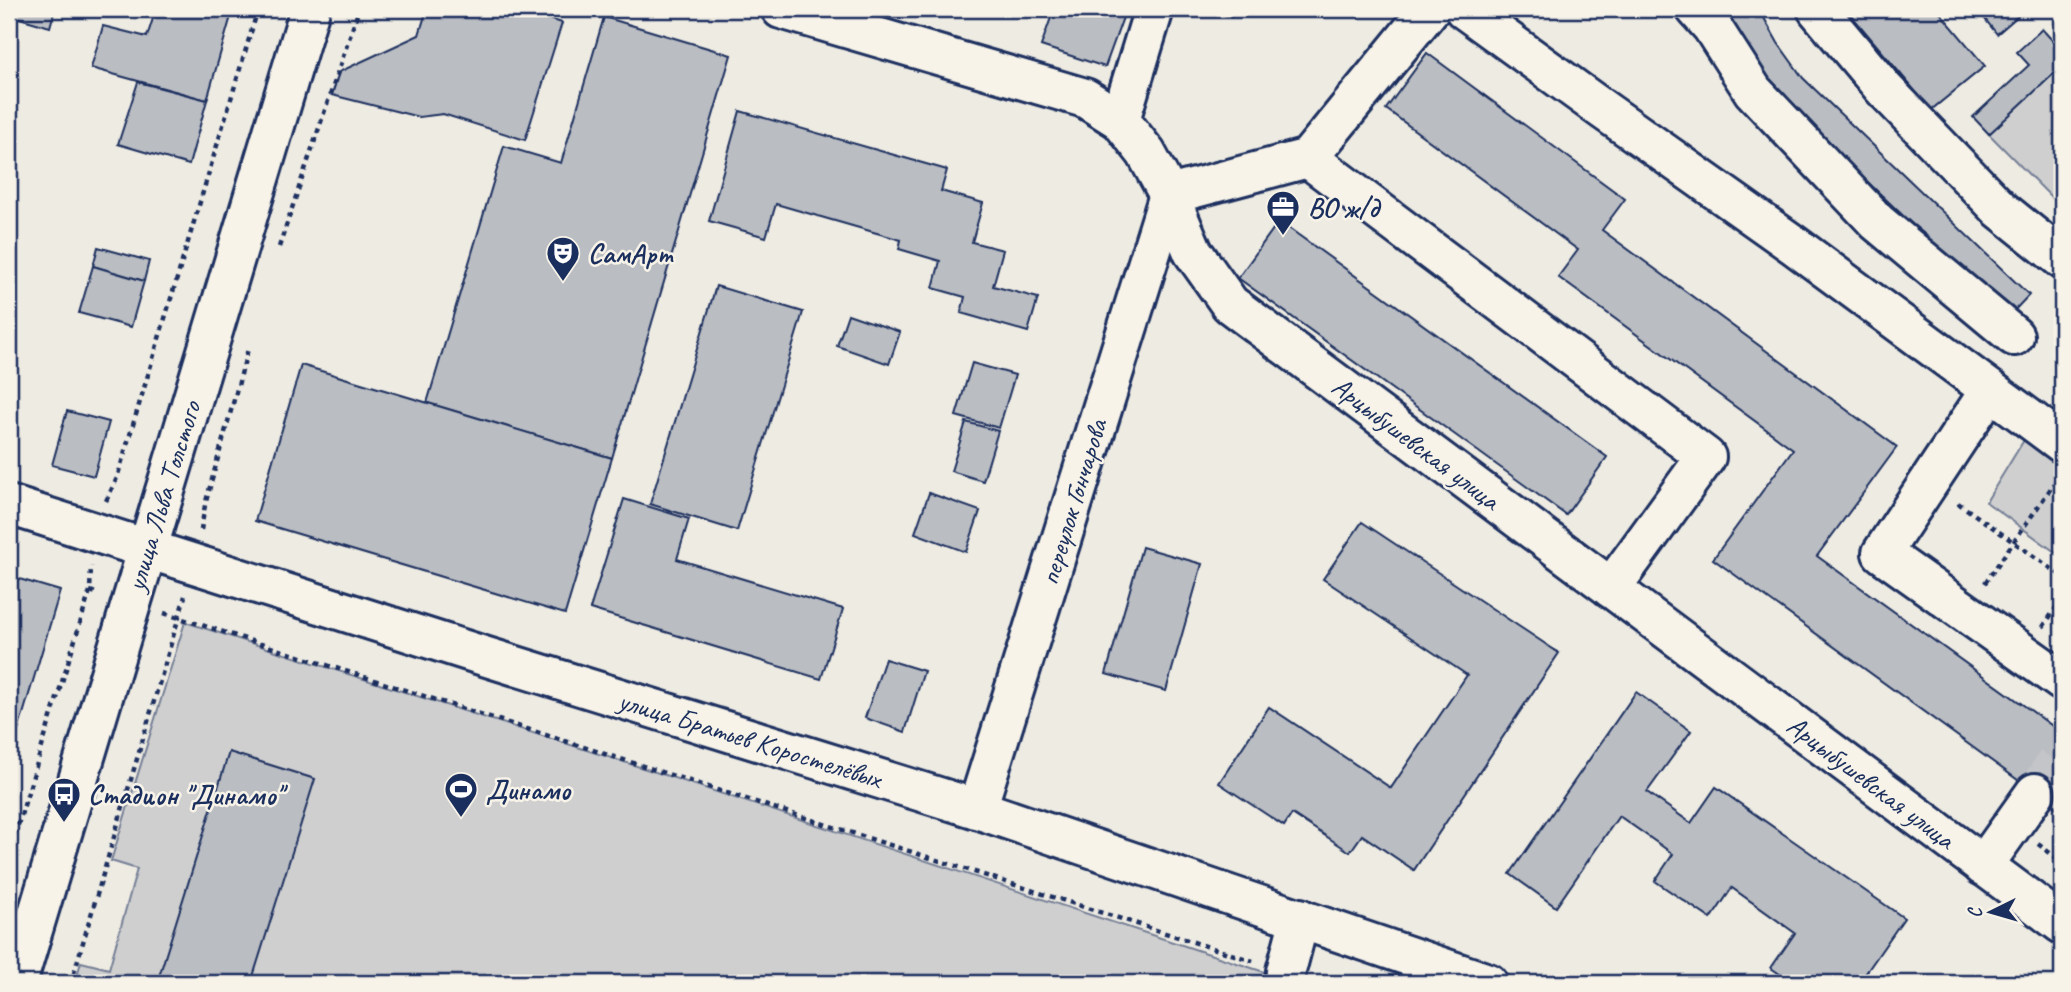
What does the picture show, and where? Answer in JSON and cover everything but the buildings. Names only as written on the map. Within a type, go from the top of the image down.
[{"type":"street","name":"улица Льва Толстого","points":[[17,983],[310,9]]},
{"type":"street","name":"Арцыбушевская улица","points":[[781,9],[1085,98],[1120,120],[1146,153],[1169,195],[1193,252],[1230,304],[2062,924]]},
{"type":"street","points":[[1120,120],[1154,9]]},
{"type":"street","points":[[1169,195],[1308,158],[1430,9]]},
{"type":"street","points":[[1464,9],[1794,245],[2062,443]]},
{"type":"street","points":[[1696,9],[1712,27],[1753,91],[1877,222],[2014,336]]},
{"type":"street","points":[[1817,9],[1884,89],[2000,209],[2062,260]]},
{"type":"street","points":[[1308,158],[1706,457],[1611,588]]},
{"type":"street","name":"переулок Гончарова","points":[[976,809],[1169,195]]},
{"type":"street","points":[[1990,390],[1882,553],[2062,681]]},
{"type":"street","name":"улица Братьев Коростелёвых","points":[[9,505],[976,809],[1488,983]]},
{"type":"street","points":[[1983,866],[2035,793]]},
{"type":"street","points":[[1285,977],[1300,918]]},
{"type":"path","points":[[9,854],[90,591],[93,531],[117,478],[258,9]]},
{"type":"path","points":[[274,259],[359,9]]},
{"type":"path","points":[[71,983],[195,565],[205,505],[251,337]]},
{"type":"path","points":[[1965,612],[2062,471]]},
{"type":"path","points":[[1929,482],[2062,576]]},
{"type":"path","points":[[90,591],[179,617],[1285,977]]},
{"type":"shaded area","points":[[2062,66],[2062,208],[1989,134]]},
{"type":"shaded area","points":[[2024,440],[2062,467],[2062,557],[1986,502]]},
{"type":"shaded area","name":"Динамо","points":[[185,622],[668,776],[1267,973],[1256,983],[75,983],[81,962],[109,969],[137,869],[111,861]]},
{"type":"tunnel","points":[[2035,793],[2062,753]]},
{"type":"place","name":"ВО ж/д","points":[[1283,237]]},
{"type":"place","name":"СамАрт","points":[[563,283]]},
{"type":"place","name":"Динамо","points":[[461,819]]},
{"type":"place","name":"Стадион \"Динамо\"","points":[[64,824]]}]
